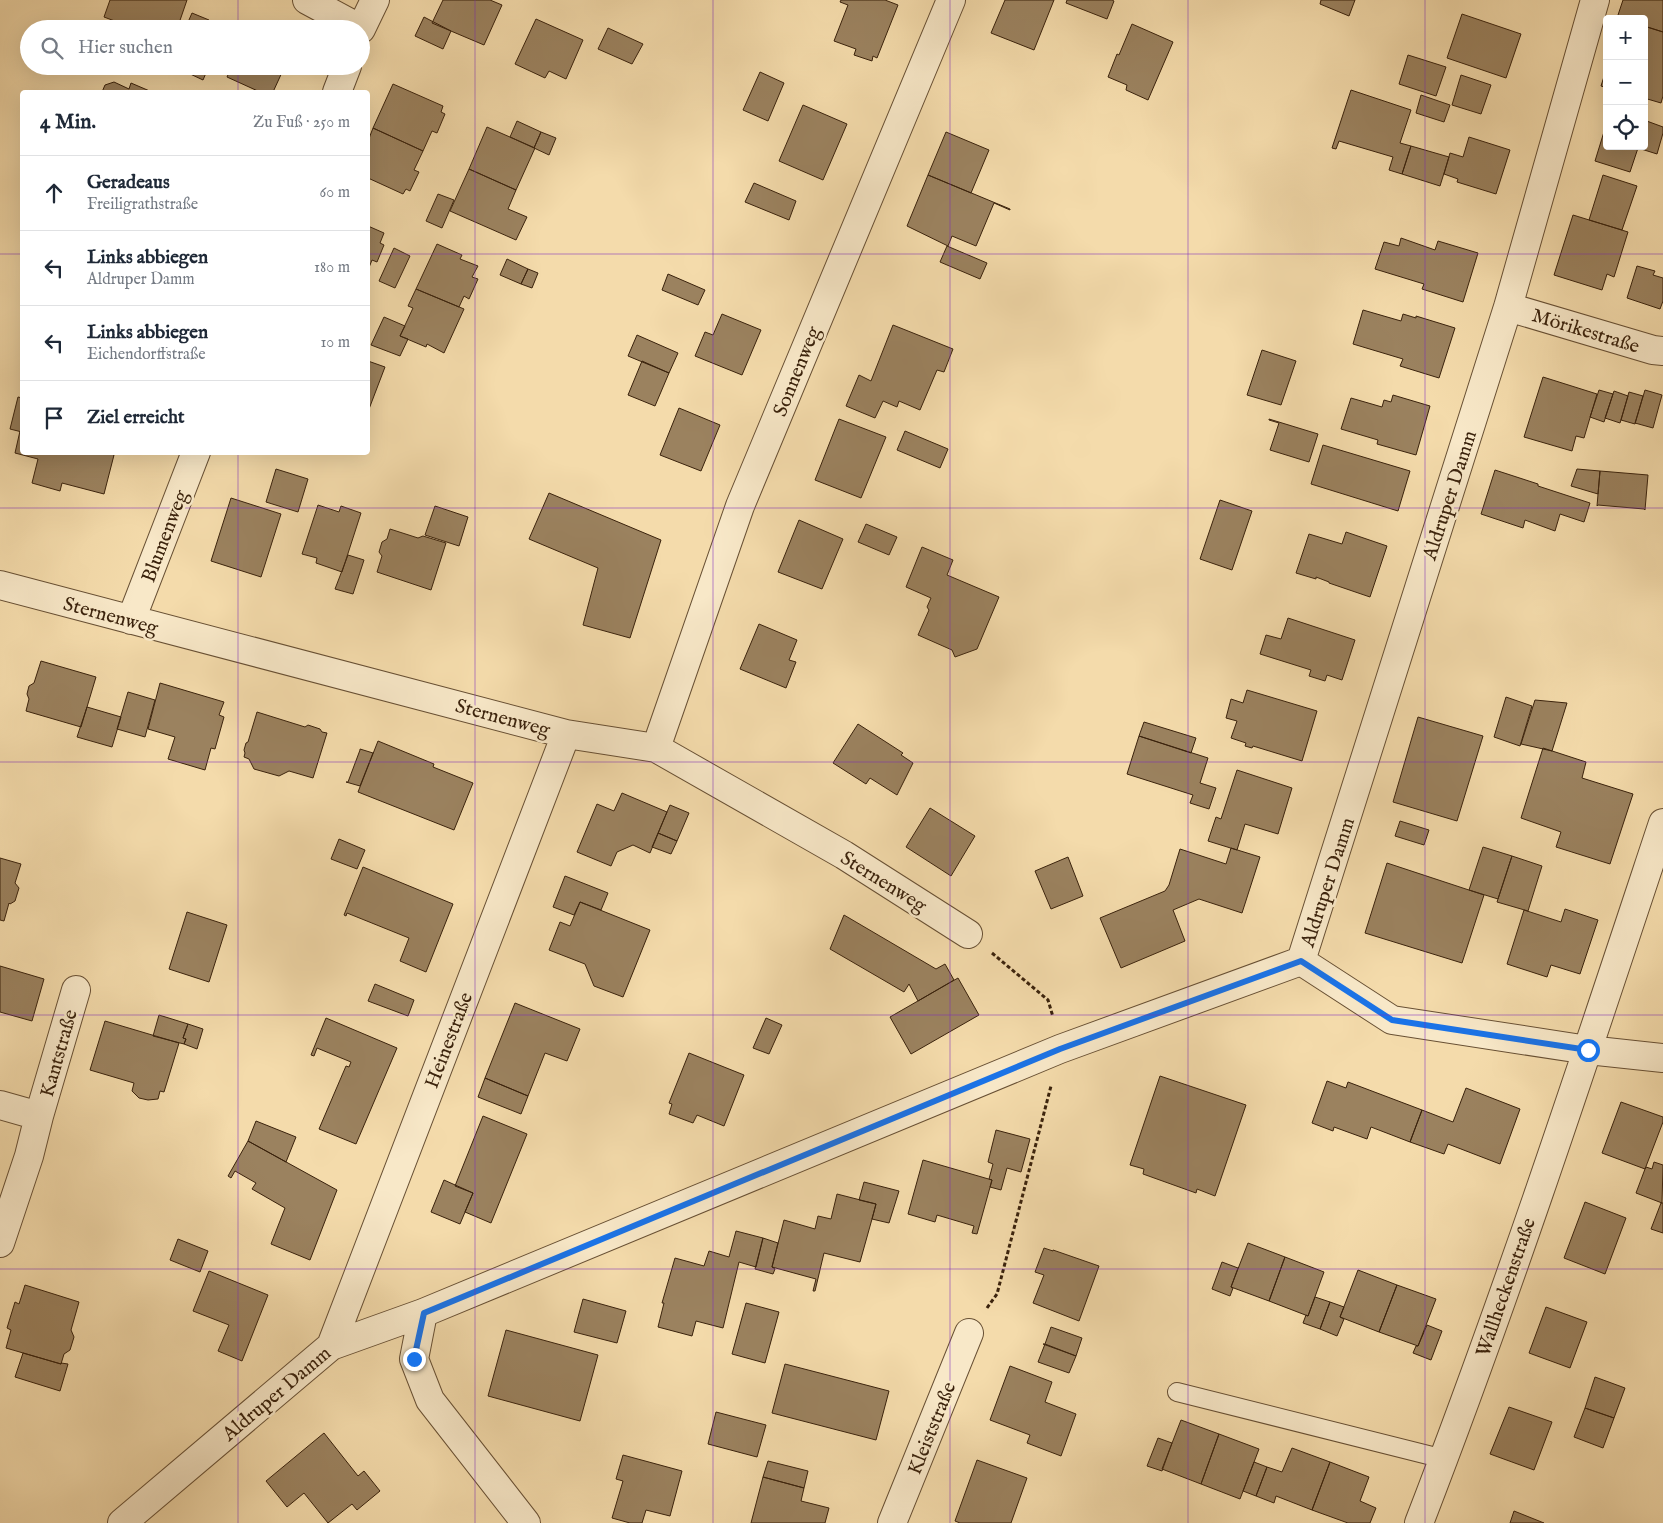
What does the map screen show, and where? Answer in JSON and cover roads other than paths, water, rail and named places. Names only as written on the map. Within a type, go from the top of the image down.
[{"type":"street","points":[[307,0],[344,20]]},
{"type":"street","points":[[365,20],[375,0]]},
{"type":"street","name":"Sonnenweg","points":[[656,748],[740,506],[951,0]]},
{"type":"street","name":"Aldruper Damm","points":[[122,1523],[331,1346],[424,1313],[1060,1049],[1301,961],[1508,307],[1595,0]]},
{"type":"street","points":[[338,90],[344,75]]},
{"type":"street","name":"Mörikestraße","points":[[1508,307],[1653,350],[1663,351]]},
{"type":"street","name":"Blumenweg","points":[[131,620],[195,455]]},
{"type":"street","name":"Sternenweg","points":[[0,585],[566,734],[656,748],[844,855],[968,934]]},
{"type":"street","name":"Heinestraße","points":[[331,1346],[566,734]]},
{"type":"street","name":"Wallheckenstraße","points":[[1419,1523],[1462,1413],[1588,1050],[1663,823]]},
{"type":"street","points":[[1301,961],[1392,1020],[1588,1050],[1663,1058]]},
{"type":"street","name":"Kantstraße","points":[[0,1243],[29,1156],[76,990]]},
{"type":"street","name":"Kantstraße","points":[[0,1105],[40,1116]]},
{"type":"street","points":[[424,1313],[414,1359],[430,1400],[526,1523]]},
{"type":"street","name":"Kleiststraße","points":[[892,1523],[970,1333]]},
{"type":"lane","points":[[1177,1392],[1444,1459]]}]
